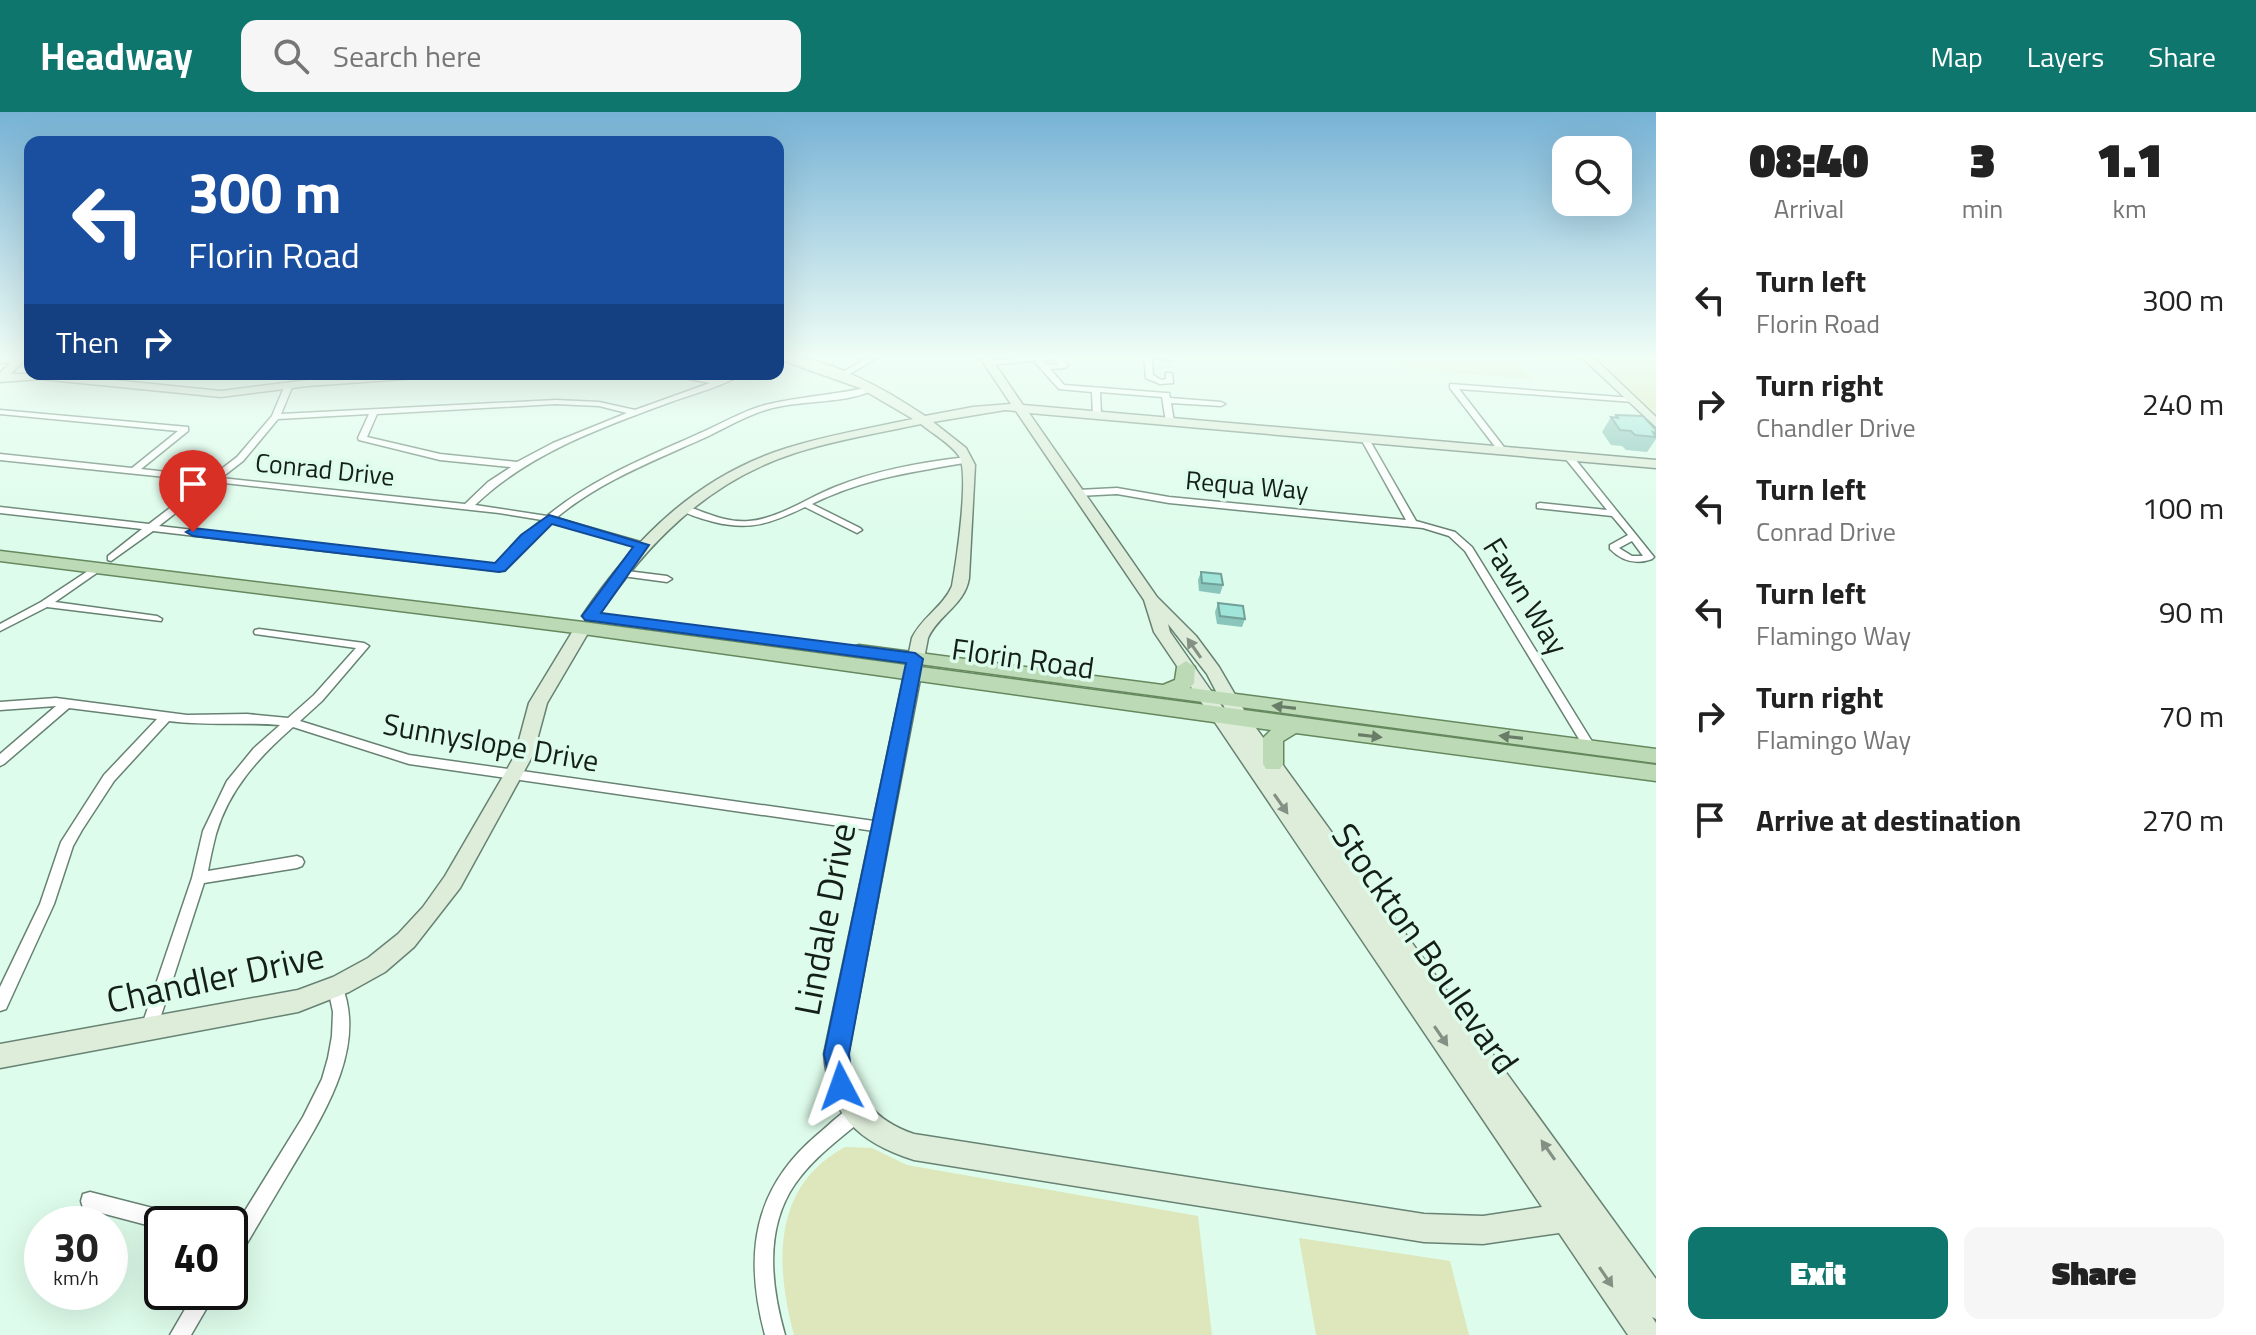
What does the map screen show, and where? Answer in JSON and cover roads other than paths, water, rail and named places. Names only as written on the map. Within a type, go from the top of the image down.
[{"type":"main road","name":"Florin Road","points":[[0,545],[104,563],[559,625],[614,620],[1231,712],[1594,756],[1656,773]]},
{"type":"main road","name":"Florin Road","points":[[0,556],[77,566],[133,561],[913,666],[1163,692],[1209,699],[1231,712],[1293,726],[1594,756],[1656,756]]},
{"type":"main road","points":[[1163,692],[1184,683],[1186,667]]},
{"type":"main road","points":[[1273,764],[1273,738],[1293,726]]},
{"type":"street","points":[[1,412],[185,429],[133,472]]},
{"type":"street","points":[[0,628],[45,604],[216,480],[247,452],[278,412]]},
{"type":"street","points":[[276,417],[373,412]]},
{"type":"street","points":[[374,412],[362,438],[440,457],[518,465]]},
{"type":"street","points":[[499,418],[501,412]]},
{"type":"street","points":[[633,412],[638,413]]},
{"type":"street","points":[[0,510],[499,568],[526,538],[598,483],[754,412]]},
{"type":"street","points":[[912,412],[956,447],[967,460]]},
{"type":"street","name":"Chandler Drive","points":[[0,1056],[298,1001],[336,988],[385,960],[423,926],[442,899],[524,755],[538,703],[619,573],[667,519],[719,484],[786,452],[964,412]]},
{"type":"street","name":"Stockton Boulevard","points":[[1023,412],[1152,600],[1174,619],[1231,712],[1580,1217],[1656,1304]]},
{"type":"street","name":"Chandler Drive","points":[[1065,412],[1656,464]]},
{"type":"street","points":[[1168,412],[1170,422]]},
{"type":"street","points":[[1473,412],[1503,451]]},
{"type":"street","points":[[467,507],[492,483],[518,465],[638,413]]},
{"type":"street","points":[[1365,439],[1412,523]]},
{"type":"street","points":[[1568,456],[1635,538]]},
{"type":"street","name":"Conrad Drive","points":[[0,457],[467,507],[549,519],[641,545]]},
{"type":"street","points":[[683,508],[716,520],[752,524],[778,519],[858,482],[940,462],[967,460]]},
{"type":"street","name":"Lindale Drive","points":[[967,460],[970,468],[961,584],[951,601],[925,625],[913,666],[836,1054],[841,1086],[856,1114],[882,1135],[914,1147],[1424,1228],[1483,1230],[1580,1217]]},
{"type":"street","name":"Requa Way","points":[[1078,493],[1117,491],[1169,500],[1412,523]]},
{"type":"street","points":[[806,504],[857,530]]},
{"type":"street","points":[[1540,506],[1614,513]]},
{"type":"street","name":"Fawn Way","points":[[1412,523],[1443,530],[1465,544],[1594,756]]},
{"type":"street","points":[[619,573],[667,579]]},
{"type":"street","name":"Stockton Boulevard","points":[[1152,600],[1159,627],[1209,699]]},
{"type":"street","points":[[45,604],[157,619]]},
{"type":"street","points":[[149,1028],[199,878],[210,831],[232,784],[258,751],[318,698],[364,646],[259,632]]},
{"type":"street","name":"Sunnyslope Drive","points":[[0,706],[33,702],[67,703],[166,717],[291,722],[395,756],[881,827]]},
{"type":"street","points":[[0,761],[67,703]]},
{"type":"street","name":"Stockton Boulevard","points":[[1231,712],[1273,764],[1580,1217],[1646,1335]]},
{"type":"street","points":[[0,1004],[47,904],[66,846],[77,826],[109,778],[166,717]]},
{"type":"street","points":[[199,878],[297,862]]},
{"type":"street","points":[[248,1218],[327,1088],[338,1055],[342,1025],[343,1010],[336,988]]},
{"type":"street","points":[[775,1335],[767,1312],[762,1268],[767,1226],[773,1206],[804,1158],[856,1114]]},
{"type":"street","points":[[90,1201],[144,1215]]},
{"type":"street","points":[[180,1335],[195,1310]]}]
